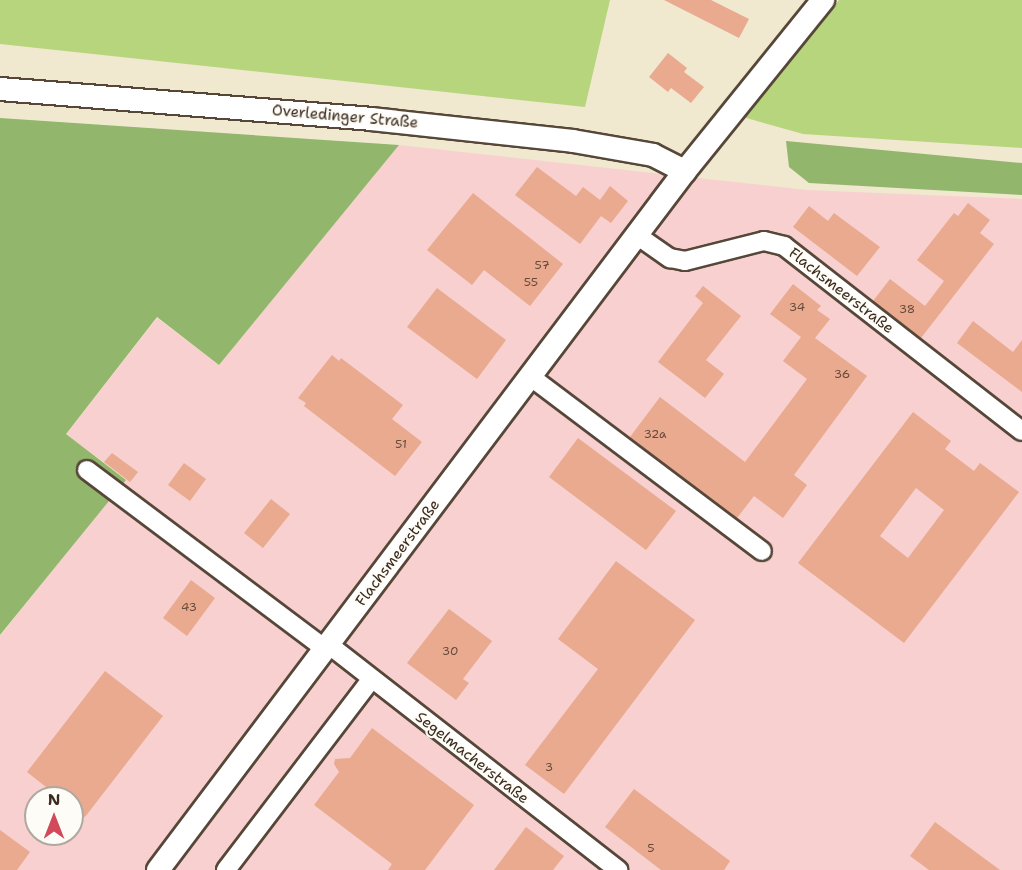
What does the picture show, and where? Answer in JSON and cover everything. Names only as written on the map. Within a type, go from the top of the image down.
[{"type":"street","name":"Flachsmeerstraße","points":[[159,870],[685,171],[823,0]]},
{"type":"street","name":"Overledinger Straße","points":[[0,89],[371,119],[573,141],[653,155],[685,171]]},
{"type":"street","name":"Flachsmeerstraße","points":[[638,236],[670,258],[685,261],[764,241],[784,246],[1022,431]]},
{"type":"street","points":[[531,377],[762,551]]},
{"type":"street","name":"Segelmacherstraße","points":[[87,470],[371,680],[618,870]]},
{"type":"street","points":[[226,870],[371,680]]},
{"type":"shaded area","points":[[399,145],[807,190],[1022,199],[1022,870],[0,870],[0,636],[126,479],[66,434],[157,318],[219,365]]},
{"type":"green space","points":[[0,0],[610,0],[585,107],[0,44]]},
{"type":"green space","points":[[839,0],[1022,0],[1022,148],[803,134],[743,117]]},
{"type":"green space","points":[[0,118],[399,145],[219,365],[157,317],[66,434],[126,480],[0,635]]},
{"type":"green space","points":[[786,141],[1022,163],[1022,195],[809,183],[789,167]]},
{"type":"building","points":[[664,0],[711,0],[749,19],[739,38]]},
{"type":"building","points":[[668,53],[687,68],[684,72],[704,87],[691,103],[671,88],[668,92],[649,77]]},
{"type":"building","points":[[537,167],[576,196],[583,187],[600,200],[610,186],[628,201],[611,223],[601,216],[580,244],[515,195]]},
{"type":"building","points":[[473,193],[563,264],[530,306],[484,270],[472,285],[427,250]]},
{"type":"building","points":[[968,203],[990,220],[980,233],[994,244],[921,338],[873,301],[890,279],[925,306],[944,281],[917,260],[954,213],[958,216]]},
{"type":"building","points":[[809,206],[828,221],[834,213],[880,247],[857,276],[793,227]]},
{"type":"building","points":[[793,284],[821,306],[817,310],[830,319],[815,338],[867,376],[794,475],[807,485],[783,518],[754,496],[737,518],[630,437],[660,397],[745,462],[807,379],[783,361],[801,337],[770,314]]},
{"type":"building","points":[[703,286],[741,316],[706,360],[724,374],[705,398],[658,362],[703,303],[695,296]]},
{"type":"building","points":[[437,288],[506,340],[477,379],[407,327]]},
{"type":"building","points":[[973,321],[1013,352],[1022,340],[1022,392],[957,343]]},
{"type":"building","points":[[332,355],[339,361],[341,358],[403,405],[392,419],[422,442],[395,476],[304,406],[306,403],[298,398]]},
{"type":"building","points":[[913,412],[951,441],[945,449],[974,471],[980,463],[1019,492],[904,643],[798,563]],"holes":[[[916,488],[944,510],[908,558],[880,536]]]},
{"type":"building","points":[[578,438],[676,511],[646,550],[549,477]]},
{"type":"building","points":[[112,453],[138,472],[130,482],[104,462]]},
{"type":"building","points":[[184,463],[206,479],[190,501],[168,485]]},
{"type":"building","points":[[271,499],[290,514],[263,548],[244,533]]},
{"type":"building","points":[[616,561],[695,620],[564,794],[525,765],[598,669],[558,639]]},
{"type":"building","points":[[191,580],[215,598],[187,636],[163,618]]},
{"type":"building","points":[[449,609],[492,641],[463,679],[469,683],[456,700],[407,663]]},
{"type":"building","points":[[105,671],[163,716],[85,817],[84,786],[45,786],[27,772]]},
{"type":"building","points":[[372,728],[474,805],[425,870],[388,870],[392,864],[314,805],[339,772],[334,764],[335,759],[350,758]]},
{"type":"building","points":[[634,789],[730,861],[724,870],[661,870],[605,827]]},
{"type":"building","points":[[935,822],[1000,870],[929,870],[910,856]]},
{"type":"building","points":[[526,827],[564,856],[553,870],[494,870]]},
{"type":"building","points":[[0,830],[30,852],[17,870],[0,870]]}]
